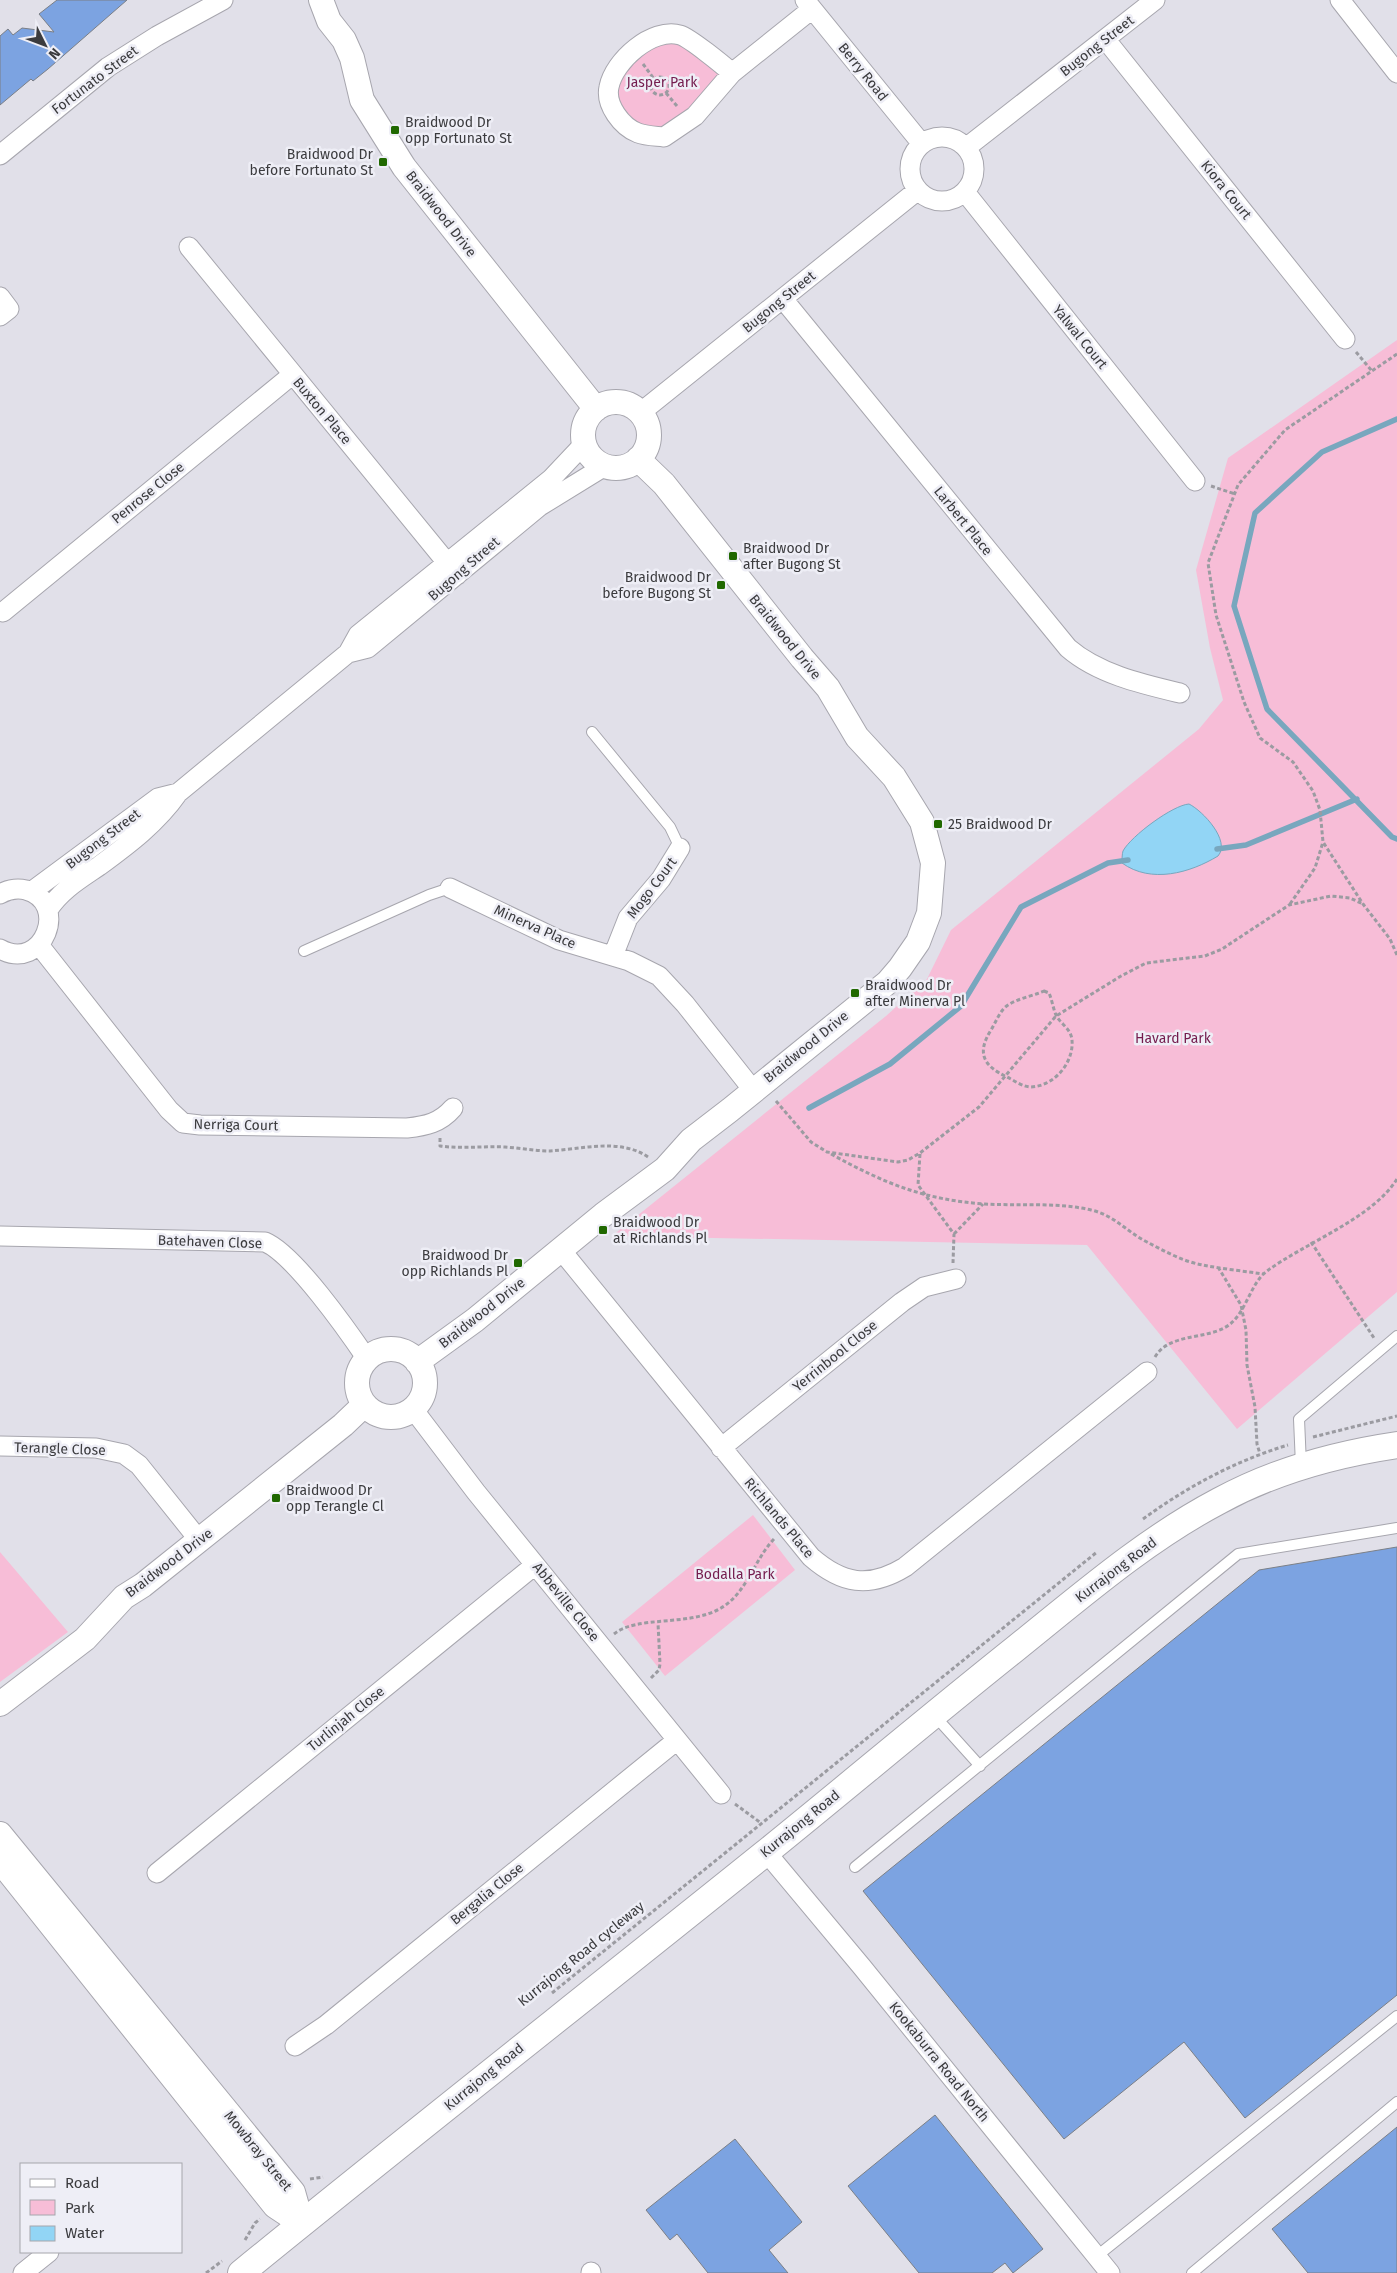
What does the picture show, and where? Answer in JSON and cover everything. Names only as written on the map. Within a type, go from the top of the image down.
[{"type":"main road","name":"Kurrajong Road","points":[[241,2273],[766,1852],[1100,1581],[1169,1531],[1222,1499],[1301,1466],[1342,1454],[1397,1445]]},
{"type":"street","name":"Fortunato Street","points":[[0,155],[108,67],[157,36],[223,0]]},
{"type":"street","name":"Braidwood Drive","points":[[320,0],[330,21],[344,40],[352,58],[362,100],[404,167],[596,409]]},
{"type":"street","name":"Bugong Street","points":[[967,147],[1155,0]]},
{"type":"street","points":[[1340,0],[1397,73]]},
{"type":"street","points":[[732,73],[681,35],[657,36],[633,52],[614,72],[608,88],[610,102],[626,126],[637,132],[664,137],[695,116],[732,73],[808,4]]},
{"type":"street","name":"Berry Road","points":[[808,4],[922,144]]},
{"type":"street","name":"Kiora Court","points":[[1106,40],[1345,339]]},
{"type":"street","points":[[942,136],[956,139],[967,147],[973,157],[975,169],[972,181],[964,192],[950,200],[940,201],[931,200],[918,190],[910,176],[911,159],[922,144],[928,139],[942,136]]},
{"type":"street","name":"Bugong Street","points":[[640,413],[918,190]]},
{"type":"street","name":"Yalwal Court","points":[[964,192],[1195,481]]},
{"type":"street","name":"Buxton Place","points":[[189,246],[292,375],[452,569]]},
{"type":"street","points":[[0,298],[9,309],[0,316]]},
{"type":"street","name":"Larbert Place","points":[[783,299],[1068,648],[1090,664],[1159,688],[1180,693]]},
{"type":"street","name":"Penrose Close","points":[[3,612],[292,375]]},
{"type":"street","points":[[614,402],[633,407],[640,413],[646,422],[648,436],[644,451],[638,459],[622,467],[605,466],[596,461],[584,444],[585,425],[596,409],[614,402]]},
{"type":"street","name":"Bugong Street","points":[[452,569],[551,479],[584,444]]},
{"type":"street","name":"Braidwood Drive","points":[[417,1362],[483,1314],[665,1169],[691,1140],[888,982],[918,942],[928,913],[933,880],[931,851],[916,809],[894,776],[857,737],[828,688],[664,484],[638,459]]},
{"type":"street","name":"Bugong Street","points":[[48,910],[65,889],[142,832],[165,811],[178,793],[348,653],[358,635],[540,506],[587,475],[605,466]]},
{"type":"street","name":"Bugong Street","points":[[31,892],[158,798],[178,793]]},
{"type":"street","name":"Mogo Court","points":[[613,956],[628,918],[665,874],[680,848]]},
{"type":"street","points":[[0,894],[7,890],[19,888],[31,892],[41,900],[48,910],[50,923],[46,935],[39,945],[29,951],[18,954],[0,949]]},
{"type":"street","name":"Minerva Place","points":[[450,888],[559,940],[642,966],[662,980],[685,1004],[753,1090]]},
{"type":"street","name":"Nerriga Court","points":[[39,945],[169,1110],[183,1122],[200,1125],[407,1128],[422,1127],[446,1114]]},
{"type":"street","name":"Batehaven Close","points":[[0,1236],[265,1242],[279,1249],[294,1264],[349,1333],[367,1359]]},
{"type":"street","name":"Richlands Place","points":[[561,1250],[785,1527],[811,1557],[825,1569],[840,1577],[866,1581],[893,1574],[905,1567],[1147,1372]]},
{"type":"street","name":"Yerrinbool Close","points":[[721,1448],[902,1302],[924,1288],[956,1280]]},
{"type":"street","points":[[387,1349],[399,1350],[417,1362],[422,1371],[424,1386],[420,1401],[413,1409],[399,1416],[382,1417],[364,1405],[356,1386],[361,1366],[367,1359],[376,1352],[387,1349]]},
{"type":"street","name":"Braidwood Drive","points":[[0,1704],[85,1639],[124,1596],[143,1585],[343,1425],[364,1405]]},
{"type":"street","name":"Abbeville Close","points":[[413,1409],[721,1794]]},
{"type":"street","name":"Terangle Close","points":[[0,1446],[96,1448],[124,1454],[139,1465],[199,1540]]},
{"type":"street","name":"Turlinjah Close","points":[[157,1873],[536,1565]]},
{"type":"street","name":"Bergalia Close","points":[[295,2046],[326,2025],[677,1740]]},
{"type":"street","name":"Mowbray Street","points":[[0,1834],[293,2192],[302,2224]]},
{"type":"street","name":"Kookaburra Road North","points":[[766,1852],[862,1967],[1110,2273]]},
{"type":"street","name":"Mowbray Street","points":[[0,1861],[276,2206],[302,2224]]},
{"type":"street","points":[[23,2273],[48,2253]]},
{"type":"lane","points":[[592,732],[670,827],[680,848]]},
{"type":"lane","name":"Minerva Place","points":[[304,951],[422,898],[450,888]]},
{"type":"lane","points":[[1301,1466],[1299,1419],[1397,1336]]},
{"type":"lane","points":[[855,1867],[1238,1554],[1397,1528]]},
{"type":"lane","points":[[934,1714],[980,1766]]},
{"type":"lane","points":[[1097,2256],[1397,2016]]},
{"type":"lane","points":[[1197,2271],[1397,2102]]},
{"type":"path","points":[[664,77],[670,82],[669,90],[664,95],[657,95],[652,89],[651,82],[654,79],[664,77]]},
{"type":"path","points":[[1345,339],[1372,371]]},
{"type":"path","points":[[1289,905],[1315,868],[1323,842],[1320,810],[1313,791],[1293,762],[1260,738],[1244,702],[1216,614],[1208,563],[1238,485],[1285,430],[1397,354]]},
{"type":"path","points":[[1195,481],[1235,494]]},
{"type":"path","points":[[1323,842],[1363,904],[1390,939],[1397,955]]},
{"type":"path","points":[[827,1152],[898,1162],[908,1160],[920,1153],[979,1107],[1056,1016],[1088,994],[1146,963],[1205,956],[1222,949],[1289,905],[1332,896],[1350,898],[1363,904]]},
{"type":"path","points":[[1044,991],[1049,993],[1052,998],[1056,1016],[1068,1028],[1072,1040],[1069,1058],[1062,1072],[1048,1083],[1033,1087],[1024,1086],[986,1065],[984,1058],[985,1040],[1004,1008],[1044,991]]},
{"type":"path","points":[[776,1102],[811,1142],[875,1178],[928,1196],[984,1204],[1065,1206],[1093,1210],[1116,1219],[1145,1241],[1184,1259],[1203,1265],[1263,1274]]},
{"type":"path","points":[[446,1114],[440,1146],[459,1149],[504,1147],[549,1151],[606,1146],[642,1153],[665,1169]]},
{"type":"path","points":[[920,1153],[918,1185],[928,1196],[954,1234],[952,1257],[956,1280]]},
{"type":"path","points":[[1147,1372],[1158,1351],[1186,1338],[1225,1328],[1242,1308],[1263,1274],[1311,1242],[1365,1211],[1386,1194],[1397,1179]]},
{"type":"path","points":[[954,1234],[984,1204]]},
{"type":"path","points":[[1311,1242],[1381,1349]]},
{"type":"path","points":[[1218,1266],[1242,1308],[1246,1330],[1247,1365],[1255,1407],[1257,1444],[1260,1454]]},
{"type":"path","points":[[601,1644],[623,1627],[701,1617],[731,1601],[745,1585],[763,1551],[785,1527]]},
{"type":"path","points":[[638,1690],[659,1670],[658,1623]]},
{"type":"path","name":"Kurrajong Road cycleway","points":[[551,1993],[864,1738]]},
{"type":"path","points":[[721,1794],[761,1823]]},
{"type":"path","points":[[309,2179],[318,2179],[326,2175]]},
{"type":"green space","name":"Jasper Park","points":[[658,41],[681,44],[720,71],[709,95],[664,128],[649,130],[623,117],[615,93],[618,76]]},
{"type":"green space","name":"Havard Park","points":[[1397,340],[1397,1292],[1237,1429],[1087,1245],[612,1236],[886,1016],[927,979],[951,930],[1199,729],[1223,700],[1210,648],[1196,570],[1228,458]]},
{"type":"green space","name":"Bodalla Park","points":[[753,1515],[795,1570],[665,1676],[622,1622]]},
{"type":"green space","points":[[0,1552],[68,1632],[0,1682]]},
{"type":"water","points":[[1189,804],[1201,813],[1214,827],[1221,843],[1221,850],[1218,856],[1195,867],[1170,874],[1145,873],[1122,863],[1123,851],[1134,837],[1163,815]]},
{"type":"building","points":[[57,0],[127,0],[48,69],[33,81],[31,79],[0,105],[0,36],[8,29],[13,35],[22,28],[54,32],[39,14]]},
{"type":"building","points":[[1397,1547],[1397,1995],[1245,2118],[1184,2042],[1064,2139],[863,1891],[1259,1570]]},
{"type":"building","points":[[935,2115],[1043,2249],[1013,2273],[1005,2263],[992,2273],[919,2273],[848,2186]]},
{"type":"building","points":[[1397,2127],[1397,2273],[1308,2273],[1272,2229]]},
{"type":"building","points":[[735,2139],[802,2222],[769,2250],[788,2273],[708,2273],[677,2234],[670,2240],[646,2210]]},
{"type":"waterway","points":[[1397,419],[1322,452],[1255,513],[1234,606],[1267,709],[1392,837],[1397,839]]},
{"type":"waterway","points":[[1217,849],[1246,845],[1357,799]]},
{"type":"waterway","points":[[809,1108],[890,1064],[961,1006],[1021,907],[1108,863],[1128,860]]},
{"type":"place","name":"Braidwood Dr opp Fortunato St","points":[[395,130]]},
{"type":"place","name":"Braidwood Dr before Fortunato St","points":[[383,162]]},
{"type":"place","name":"Braidwood Dr after Bugong St","points":[[733,556]]},
{"type":"place","name":"Braidwood Dr before Bugong St","points":[[721,585]]},
{"type":"place","name":"25 Braidwood Dr","points":[[938,824]]},
{"type":"place","name":"Braidwood Dr after Minerva Pl","points":[[855,993]]},
{"type":"place","name":"Braidwood Dr at Richlands Pl","points":[[603,1230]]},
{"type":"place","name":"Braidwood Dr opp Richlands Pl","points":[[518,1263]]},
{"type":"place","name":"Braidwood Dr opp Terangle Cl","points":[[276,1498]]}]
